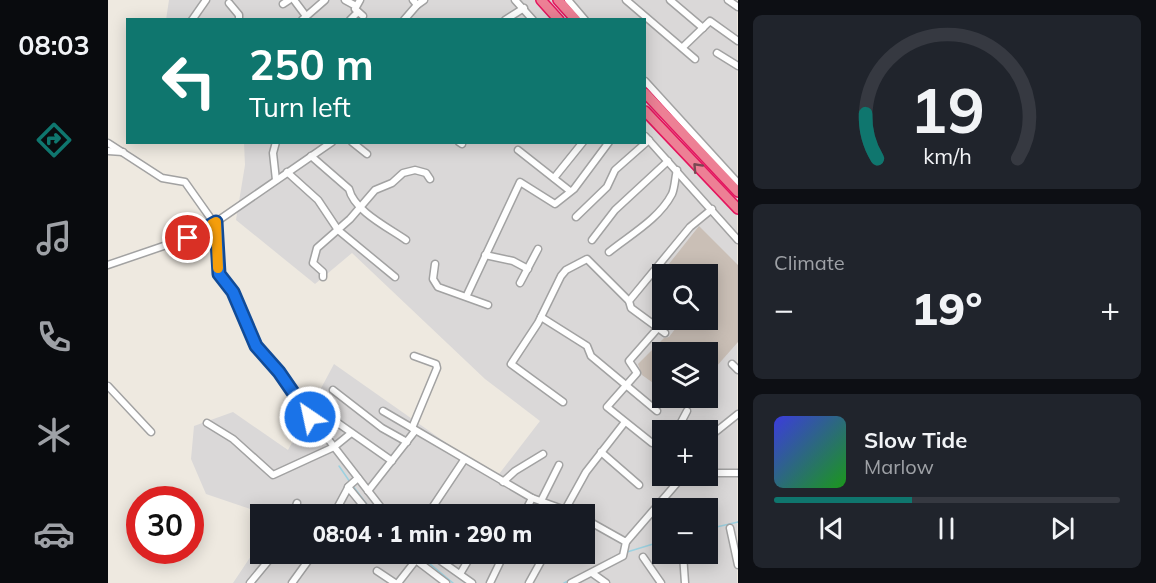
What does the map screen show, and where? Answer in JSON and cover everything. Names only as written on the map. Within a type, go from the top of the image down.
[{"type":"highway","points":[[541,0],[558,18]]},
{"type":"highway","points":[[558,0],[574,18]]},
{"type":"highway","points":[[646,94],[738,192]]},
{"type":"highway","points":[[646,112],[738,209]]},
{"type":"street","points":[[193,18],[206,0]]},
{"type":"street","points":[[294,0],[304,18],[325,0]]},
{"type":"street","points":[[345,0],[359,8]]},
{"type":"street","points":[[405,18],[415,2],[424,0]]},
{"type":"street","points":[[515,0],[532,18]]},
{"type":"street","points":[[580,0],[570,3],[583,18]]},
{"type":"street","points":[[626,0],[695,59]]},
{"type":"street","points":[[670,0],[703,28]]},
{"type":"street","points":[[728,0],[738,7]]},
{"type":"street","points":[[227,1],[239,18]]},
{"type":"street","points":[[508,18],[524,8]]},
{"type":"street","points":[[683,47],[710,21],[738,41]]},
{"type":"street","points":[[717,53],[738,66]]},
{"type":"street","points":[[646,82],[738,183]]},
{"type":"street","points":[[647,138],[738,240]]},
{"type":"street","points":[[108,142],[162,178],[184,182],[215,222],[219,274],[233,292],[254,343],[279,372],[333,448],[364,504]]},
{"type":"street","points":[[275,144],[273,153],[276,180]]},
{"type":"street","points":[[108,265],[188,238],[329,144]]},
{"type":"street","points":[[354,144],[367,154]]},
{"type":"street","points":[[554,178],[581,144]]},
{"type":"street","points":[[467,295],[520,182],[555,204],[574,189],[608,144]]},
{"type":"street","points":[[576,217],[607,187],[615,170],[641,144]]},
{"type":"street","points":[[518,150],[570,191]]},
{"type":"street","points":[[108,151],[123,152]]},
{"type":"street","points":[[311,156],[350,189],[352,197],[361,207],[406,240]]},
{"type":"street","points":[[592,240],[615,210],[668,161]]},
{"type":"street","points":[[609,252],[644,226],[662,206],[673,192],[677,170]]},
{"type":"street","points":[[323,277],[323,272],[313,263],[313,256],[317,248],[361,207],[375,190],[392,183],[403,173],[419,171],[426,173],[430,179]]},
{"type":"street","points":[[287,172],[318,200],[338,228],[395,277]]},
{"type":"street","points":[[629,302],[690,227],[712,209]]},
{"type":"street","points":[[520,283],[538,249]]},
{"type":"street","points":[[485,255],[513,261],[528,269]]},
{"type":"street","points":[[563,402],[511,364],[541,317],[564,272],[587,259],[629,302],[631,308],[652,324]]},
{"type":"street","points":[[435,264],[435,284],[488,305]]},
{"type":"street","points":[[541,317],[587,346],[591,356],[657,411]]},
{"type":"street","points":[[652,443],[607,407],[637,373],[630,361],[656,330]]},
{"type":"street","points":[[661,330],[665,333]]},
{"type":"street","points":[[368,491],[407,442],[438,368],[436,364],[414,356]]},
{"type":"street","points":[[732,364],[738,370]]},
{"type":"street","points":[[108,386],[151,432]]},
{"type":"street","points":[[333,390],[382,428],[407,442]]},
{"type":"street","points":[[383,411],[503,482],[548,504]]},
{"type":"street","points":[[682,420],[687,411]]},
{"type":"street","points":[[718,430],[738,414]]},
{"type":"street","points":[[335,421],[350,434],[392,461]]},
{"type":"street","points":[[569,504],[586,472],[625,422]]},
{"type":"street","points":[[207,423],[233,439],[273,475],[333,448],[350,434]]},
{"type":"street","points":[[601,452],[639,485]]},
{"type":"street","points":[[503,482],[515,471],[543,454]]},
{"type":"street","points":[[435,504],[464,460]]},
{"type":"street","points":[[541,501],[559,465]]},
{"type":"street","points":[[718,473],[738,473]]},
{"type":"street","points":[[352,483],[368,491],[378,504]]},
{"type":"street","points":[[340,504],[352,483]]},
{"type":"street","points":[[571,583],[623,556],[625,544],[674,486]]},
{"type":"street","points":[[529,504],[532,498]]},
{"type":"street","points":[[595,525],[625,544]]},
{"type":"street","points":[[730,528],[738,565]]},
{"type":"street","points":[[643,557],[661,583]]},
{"type":"street","points":[[250,583],[266,564]]},
{"type":"street","points":[[292,583],[306,564]]},
{"type":"street","points":[[377,571],[397,583],[413,564]]},
{"type":"street","points":[[421,564],[446,583]]},
{"type":"street","points":[[446,564],[472,583]]},
{"type":"street","points":[[460,574],[466,564]]},
{"type":"street","points":[[490,583],[499,564]]},
{"type":"street","points":[[530,583],[540,564]]},
{"type":"street","points":[[684,564],[685,583]]},
{"type":"street","points":[[591,573],[606,583]]},
{"type":"shaded area","points":[[169,0],[737,0],[737,583],[233,583],[250,558],[250,564],[595,564],[595,504],[250,504],[250,509],[206,494],[191,459],[194,426],[233,412],[288,450],[334,364],[496,478],[540,421],[485,379],[352,253],[315,284],[236,220],[245,165],[244,144],[646,144],[646,18],[166,18]]},
{"type":"building","points":[[699,226],[738,265],[738,342],[718,365],[718,342],[660,342],[669,337],[674,330],[718,330],[718,264],[669,264]]},
{"type":"building","points":[[652,350],[652,382],[642,375],[638,364]]},
{"type":"waterway","points":[[339,466],[350,482]]},
{"type":"waterway","points":[[353,486],[366,504]]},
{"type":"waterway","points":[[718,527],[738,522]]},
{"type":"waterway","points":[[627,552],[652,544]]},
{"type":"waterway","points":[[430,564],[453,583]]},
{"type":"waterway","points":[[564,583],[574,578]]},
{"type":"slow traffic","points":[[212,224],[216,222],[218,268]]},
{"type":"route","points":[[188,238],[216,222],[219,274],[233,292],[256,346],[279,372],[310,417]]}]
